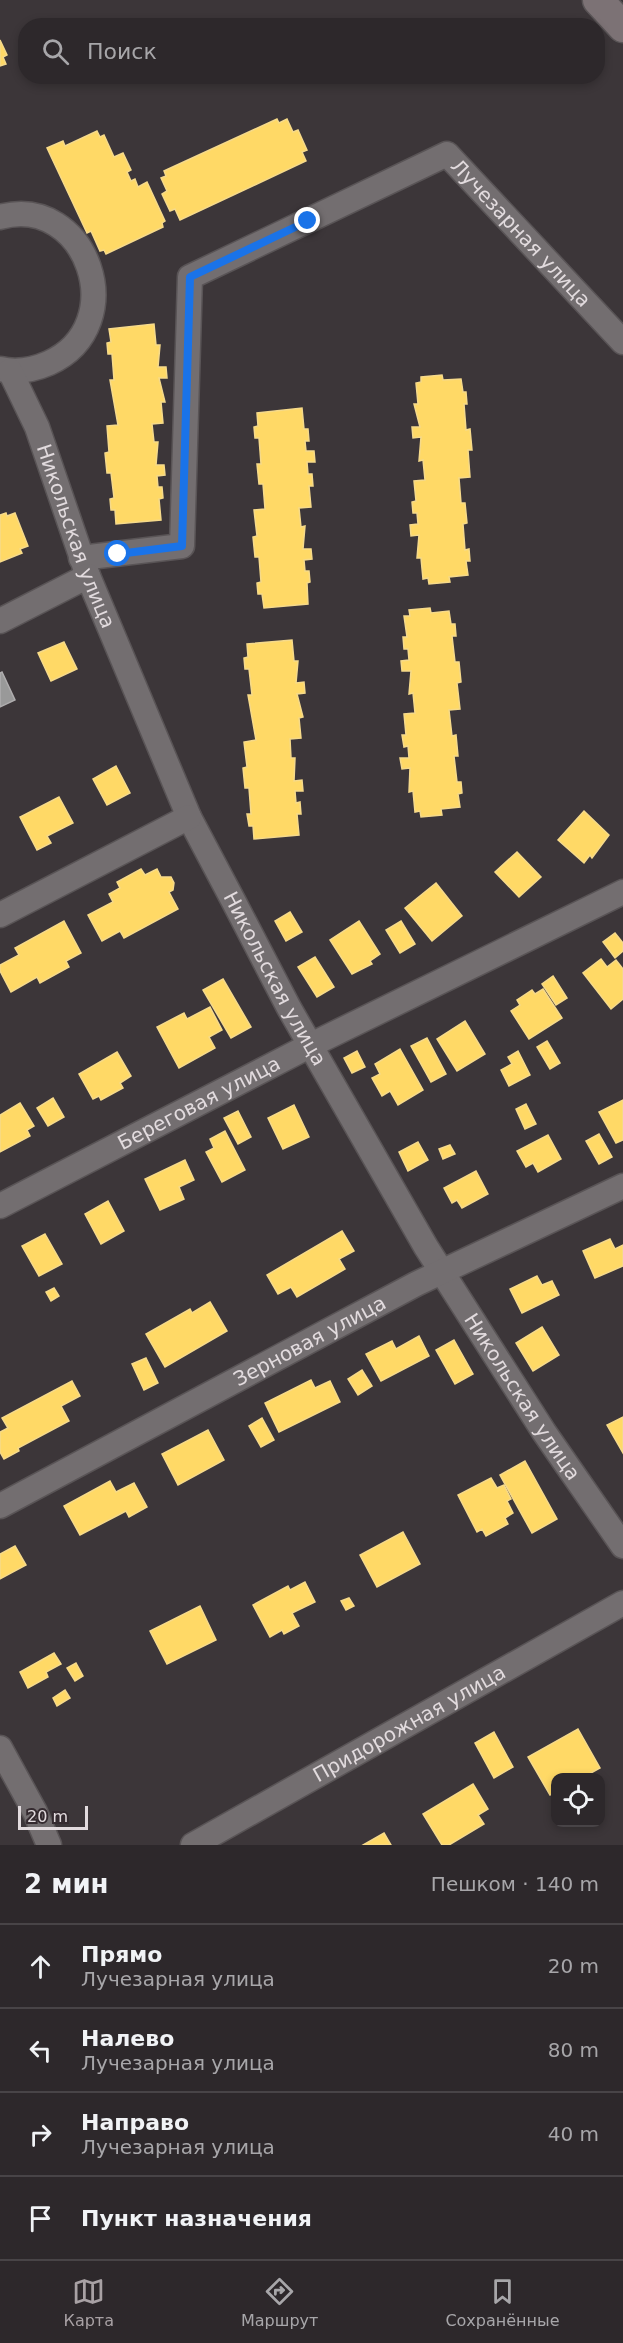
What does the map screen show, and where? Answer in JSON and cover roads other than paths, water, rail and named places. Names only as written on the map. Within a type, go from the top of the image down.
[{"type":"main road","points":[[598,0],[623,27]]},
{"type":"street","name":"Лучезарная улица","points":[[85,567],[182,546],[190,277],[447,154],[623,342]]},
{"type":"street","points":[[0,217],[11,214],[37,217],[60,227],[83,252],[91,267],[95,293],[91,318],[78,341],[59,358],[36,369],[5,370]]},
{"type":"street","name":"Никольская улица","points":[[5,370],[36,427],[85,567],[189,817],[311,1045],[442,1271],[544,1432],[623,1546]]},
{"type":"street","points":[[0,621],[85,567]]},
{"type":"street","points":[[0,915],[189,817]]},
{"type":"street","name":"Береговая улица","points":[[0,1206],[311,1045],[623,892]]},
{"type":"street","name":"Зерновая улица","points":[[0,1506],[442,1271],[623,1186]]},
{"type":"street","name":"Придорожная улица","points":[[193,1845],[623,1603]]},
{"type":"street","points":[[0,1748],[35,1812],[49,1845]]}]
